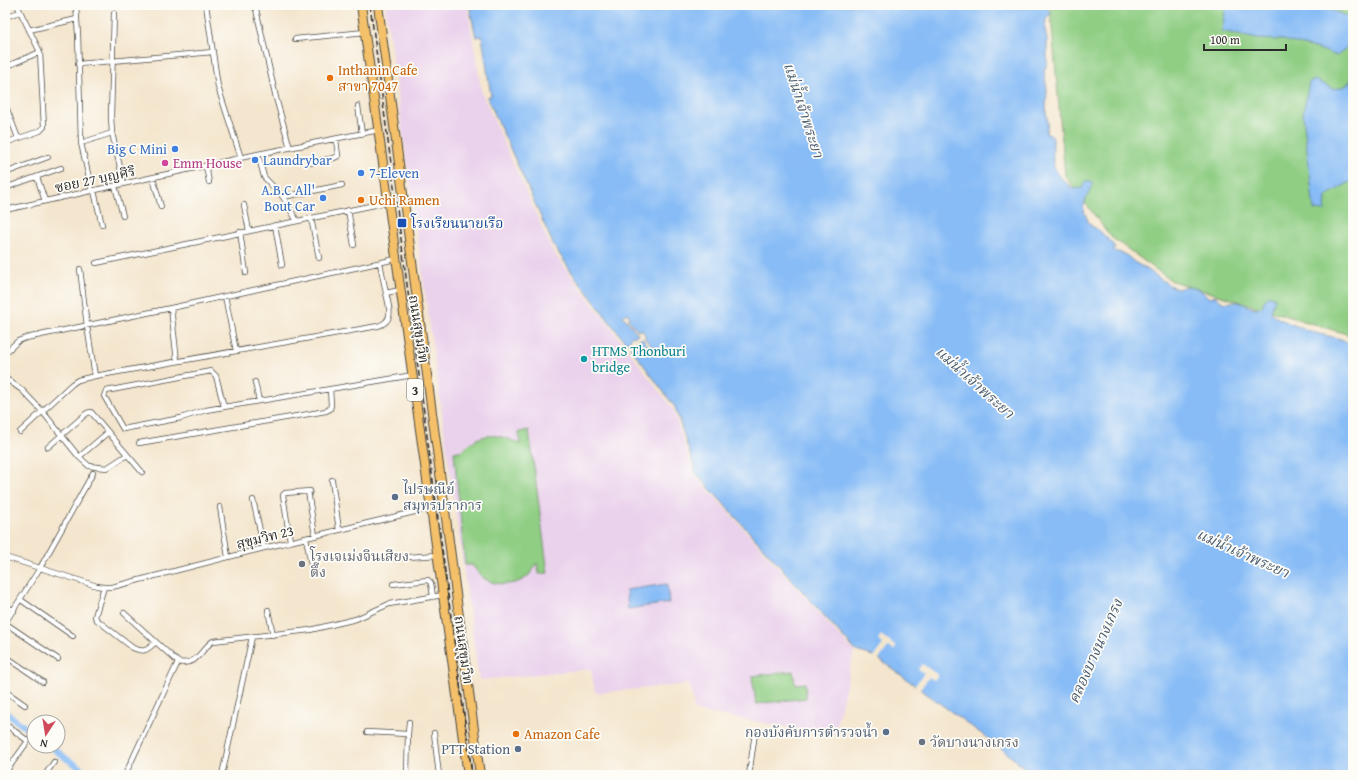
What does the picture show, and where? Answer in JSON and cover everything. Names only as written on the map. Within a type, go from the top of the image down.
[{"type":"highway","name":"ถนนสุขุมวิท","points":[[361,5],[468,775]]},
{"type":"highway","name":"ถนนสุขุมวิท","points":[[378,5],[419,324],[480,775]]},
{"type":"highway","points":[[406,333],[419,324]]},
{"type":"highway","points":[[408,344],[423,346]]},
{"type":"street","points":[[5,142],[40,131],[44,127],[40,52],[17,5]]},
{"type":"street","points":[[76,5],[81,143],[102,225]]},
{"type":"street","points":[[206,5],[218,87],[241,158]]},
{"type":"street","points":[[255,5],[276,98],[290,148]]},
{"type":"street","points":[[5,17],[20,12]]},
{"type":"street","points":[[114,13],[111,116],[112,133],[124,184]]},
{"type":"street","points":[[29,30],[77,19]]},
{"type":"street","points":[[295,39],[365,32]]},
{"type":"street","points":[[5,67],[40,52]]},
{"type":"street","points":[[78,64],[213,52]]},
{"type":"street","points":[[5,104],[18,138]]},
{"type":"street","points":[[358,106],[362,134]]},
{"type":"street","name":"ซอย 27 บุญศิริ","points":[[5,210],[258,154],[379,130]]},
{"type":"street","points":[[81,143],[112,133]]},
{"type":"street","points":[[309,163],[338,156],[336,139]]},
{"type":"street","points":[[258,154],[264,177],[282,197],[297,221]]},
{"type":"street","points":[[5,173],[48,156]]},
{"type":"street","points":[[206,166],[209,182]]},
{"type":"street","points":[[5,188],[61,168]]},
{"type":"street","points":[[38,177],[45,201]]},
{"type":"street","points":[[153,178],[161,207]]},
{"type":"street","points":[[282,197],[342,185]]},
{"type":"street","points":[[115,186],[123,216]]},
{"type":"street","points":[[96,263],[389,202]]},
{"type":"street","points":[[244,205],[249,231]]},
{"type":"street","points":[[348,210],[354,245]]},
{"type":"street","points":[[311,218],[319,258]]},
{"type":"street","points":[[275,225],[282,265]]},
{"type":"street","points":[[240,232],[246,273]]},
{"type":"street","points":[[5,353],[18,341],[26,338],[396,259]]},
{"type":"street","points":[[20,432],[78,380],[384,324],[390,314],[380,263]]},
{"type":"street","points":[[80,268],[95,376]]},
{"type":"street","points":[[386,293],[400,290]]},
{"type":"street","points":[[225,296],[236,351]]},
{"type":"street","points":[[171,308],[177,361]]},
{"type":"street","points":[[224,407],[216,376],[211,371],[106,391],[104,396],[123,429],[181,418],[194,413],[224,407],[413,375]]},
{"type":"street","points":[[5,378],[22,390],[42,411],[79,457],[89,466],[107,468],[127,456]]},
{"type":"street","points":[[255,382],[259,401]]},
{"type":"street","points":[[139,443],[326,411],[330,409],[331,405],[330,389]]},
{"type":"street","points":[[48,448],[87,413],[91,412],[142,472]]},
{"type":"street","points":[[79,457],[106,434]]},
{"type":"street","points":[[58,659],[5,623],[40,568],[92,473]]},
{"type":"street","points":[[332,480],[339,530]]},
{"type":"street","points":[[290,542],[283,495],[285,493],[309,491],[315,536]]},
{"type":"street","points":[[253,500],[264,548]]},
{"type":"street","points":[[220,507],[228,557]]},
{"type":"street","name":"สุขุมวิท 23","points":[[104,587],[112,587],[264,548],[431,508]]},
{"type":"street","points":[[306,538],[312,570]]},
{"type":"street","points":[[393,558],[438,555]]},
{"type":"street","points":[[5,556],[104,587],[95,617],[97,620],[133,648],[140,651],[146,650],[156,642]]},
{"type":"street","points":[[392,584],[428,580],[431,583],[433,597]]},
{"type":"street","points":[[124,613],[178,662],[185,663],[196,660],[207,646],[213,642],[310,630],[356,618],[389,604],[443,595]]},
{"type":"street","points":[[21,600],[73,636]]},
{"type":"street","points":[[5,605],[14,611]]},
{"type":"street","points":[[268,610],[273,635]]},
{"type":"street","points":[[222,775],[252,637]]},
{"type":"street","points":[[5,656],[43,682]]},
{"type":"street","points":[[125,775],[178,662]]},
{"type":"street","points":[[5,691],[25,705]]},
{"type":"street","points":[[407,775],[409,722]]},
{"type":"street","points":[[5,724],[28,741],[5,773]]},
{"type":"street","points":[[367,732],[408,734]]},
{"type":"street","points":[[434,733],[439,775]]},
{"type":"street","points":[[749,775],[755,734]]},
{"type":"street","points":[[45,775],[54,762]]},
{"type":"shaded area","name":"โรงเรียนนายเรือ","points":[[385,5],[467,5],[482,94],[553,252],[673,409],[694,474],[854,652],[834,735],[695,711],[695,713],[690,684],[595,693],[591,669],[479,680]]},
{"type":"green space","points":[[1050,5],[1353,5],[1353,336],[1172,281],[1111,237],[1065,176]]},
{"type":"green space","points":[[529,430],[548,573],[539,574],[537,563],[530,574],[520,581],[509,584],[491,582],[483,578],[472,565],[465,565],[454,452],[463,450],[476,440],[490,436],[497,436],[512,440],[520,444],[519,432]]},
{"type":"green space","points":[[793,671],[795,684],[805,683],[806,698],[756,704],[752,676]]},
{"type":"water","points":[[469,5],[1045,5],[1051,13],[1046,19],[1045,30],[1047,39],[1047,64],[1044,71],[1047,89],[1046,112],[1048,123],[1046,133],[1053,137],[1054,166],[1065,182],[1073,189],[1082,188],[1086,181],[1093,183],[1083,206],[1090,225],[1100,231],[1115,247],[1114,251],[1125,254],[1134,262],[1169,285],[1178,289],[1187,286],[1195,288],[1209,298],[1216,296],[1224,302],[1238,302],[1254,308],[1262,307],[1268,295],[1275,298],[1271,312],[1276,317],[1315,333],[1341,339],[1353,345],[1353,775],[1130,775],[1122,772],[1120,775],[1033,775],[1001,748],[879,659],[856,651],[696,473],[675,407],[630,347],[642,338],[655,355],[660,352],[657,347],[654,349],[644,337],[646,336],[641,329],[638,331],[628,319],[630,317],[627,313],[623,316],[638,334],[634,337],[632,336],[626,343],[571,271],[554,246],[487,97],[491,96],[482,36],[476,37]]},
{"type":"water","points":[[1226,5],[1319,5],[1353,19],[1353,41],[1337,56],[1319,49],[1283,40],[1257,39],[1222,31]]},
{"type":"water","points":[[1353,77],[1353,180],[1326,196],[1325,211],[1314,210],[1303,114],[1309,82],[1315,80],[1334,89],[1346,86]]},
{"type":"water","points":[[667,584],[669,603],[628,609],[626,590]]},
{"type":"pier","points":[[881,635],[896,647],[894,651],[888,647],[878,661],[873,658],[883,644],[878,640]]},
{"type":"pier","points":[[922,664],[938,675],[934,680],[929,677],[919,691],[914,687],[924,673],[918,669]]},
{"type":"waterway","points":[[5,712],[26,728]]},
{"type":"waterway","points":[[60,754],[92,775]]},
{"type":"railway","points":[[370,5],[472,775]]},
{"type":"place","name":"Inthanin Cafe สาขา 7047","points":[[330,78]]},
{"type":"place","name":"Big C Mini","points":[[175,149]]},
{"type":"place","name":"Laundrybar","points":[[255,160]]},
{"type":"place","name":"Emm House","points":[[165,163]]},
{"type":"place","name":"7-Eleven","points":[[361,173]]},
{"type":"place","name":"A.B.C All' Bout Car","points":[[323,198]]},
{"type":"place","name":"Uchi Ramen","points":[[361,200]]},
{"type":"place","name":"โรงเรียนนายเรือ","points":[[402,223]]},
{"type":"place","name":"HTMS Thonburi bridge","points":[[584,359]]},
{"type":"place","name":"ไปรษณีย์ สมุทรปราการ","points":[[395,497]]},
{"type":"place","name":"โรงเจเม่งจินเสียง ตึ๊ง","points":[[302,564]]},
{"type":"place","name":"กองบังคับการตำรวจน้ำ","points":[[886,732]]},
{"type":"place","name":"Amazon Cafe","points":[[516,734]]},
{"type":"place","name":"วัดบางนางเกรง","points":[[922,742]]},
{"type":"place","name":"PTT Station","points":[[518,749]]},
{"type":"water label","name":"แม่น้ำเจ้าพระยา","points":[[804,110]]},
{"type":"water label","name":"แม่น้ำเจ้าพระยา","points":[[975,382]]},
{"type":"water label","name":"แม่น้ำเจ้าพระยา","points":[[1243,553]]},
{"type":"water label","name":"คลองบางนางเกรง","points":[[1095,651]]}]
